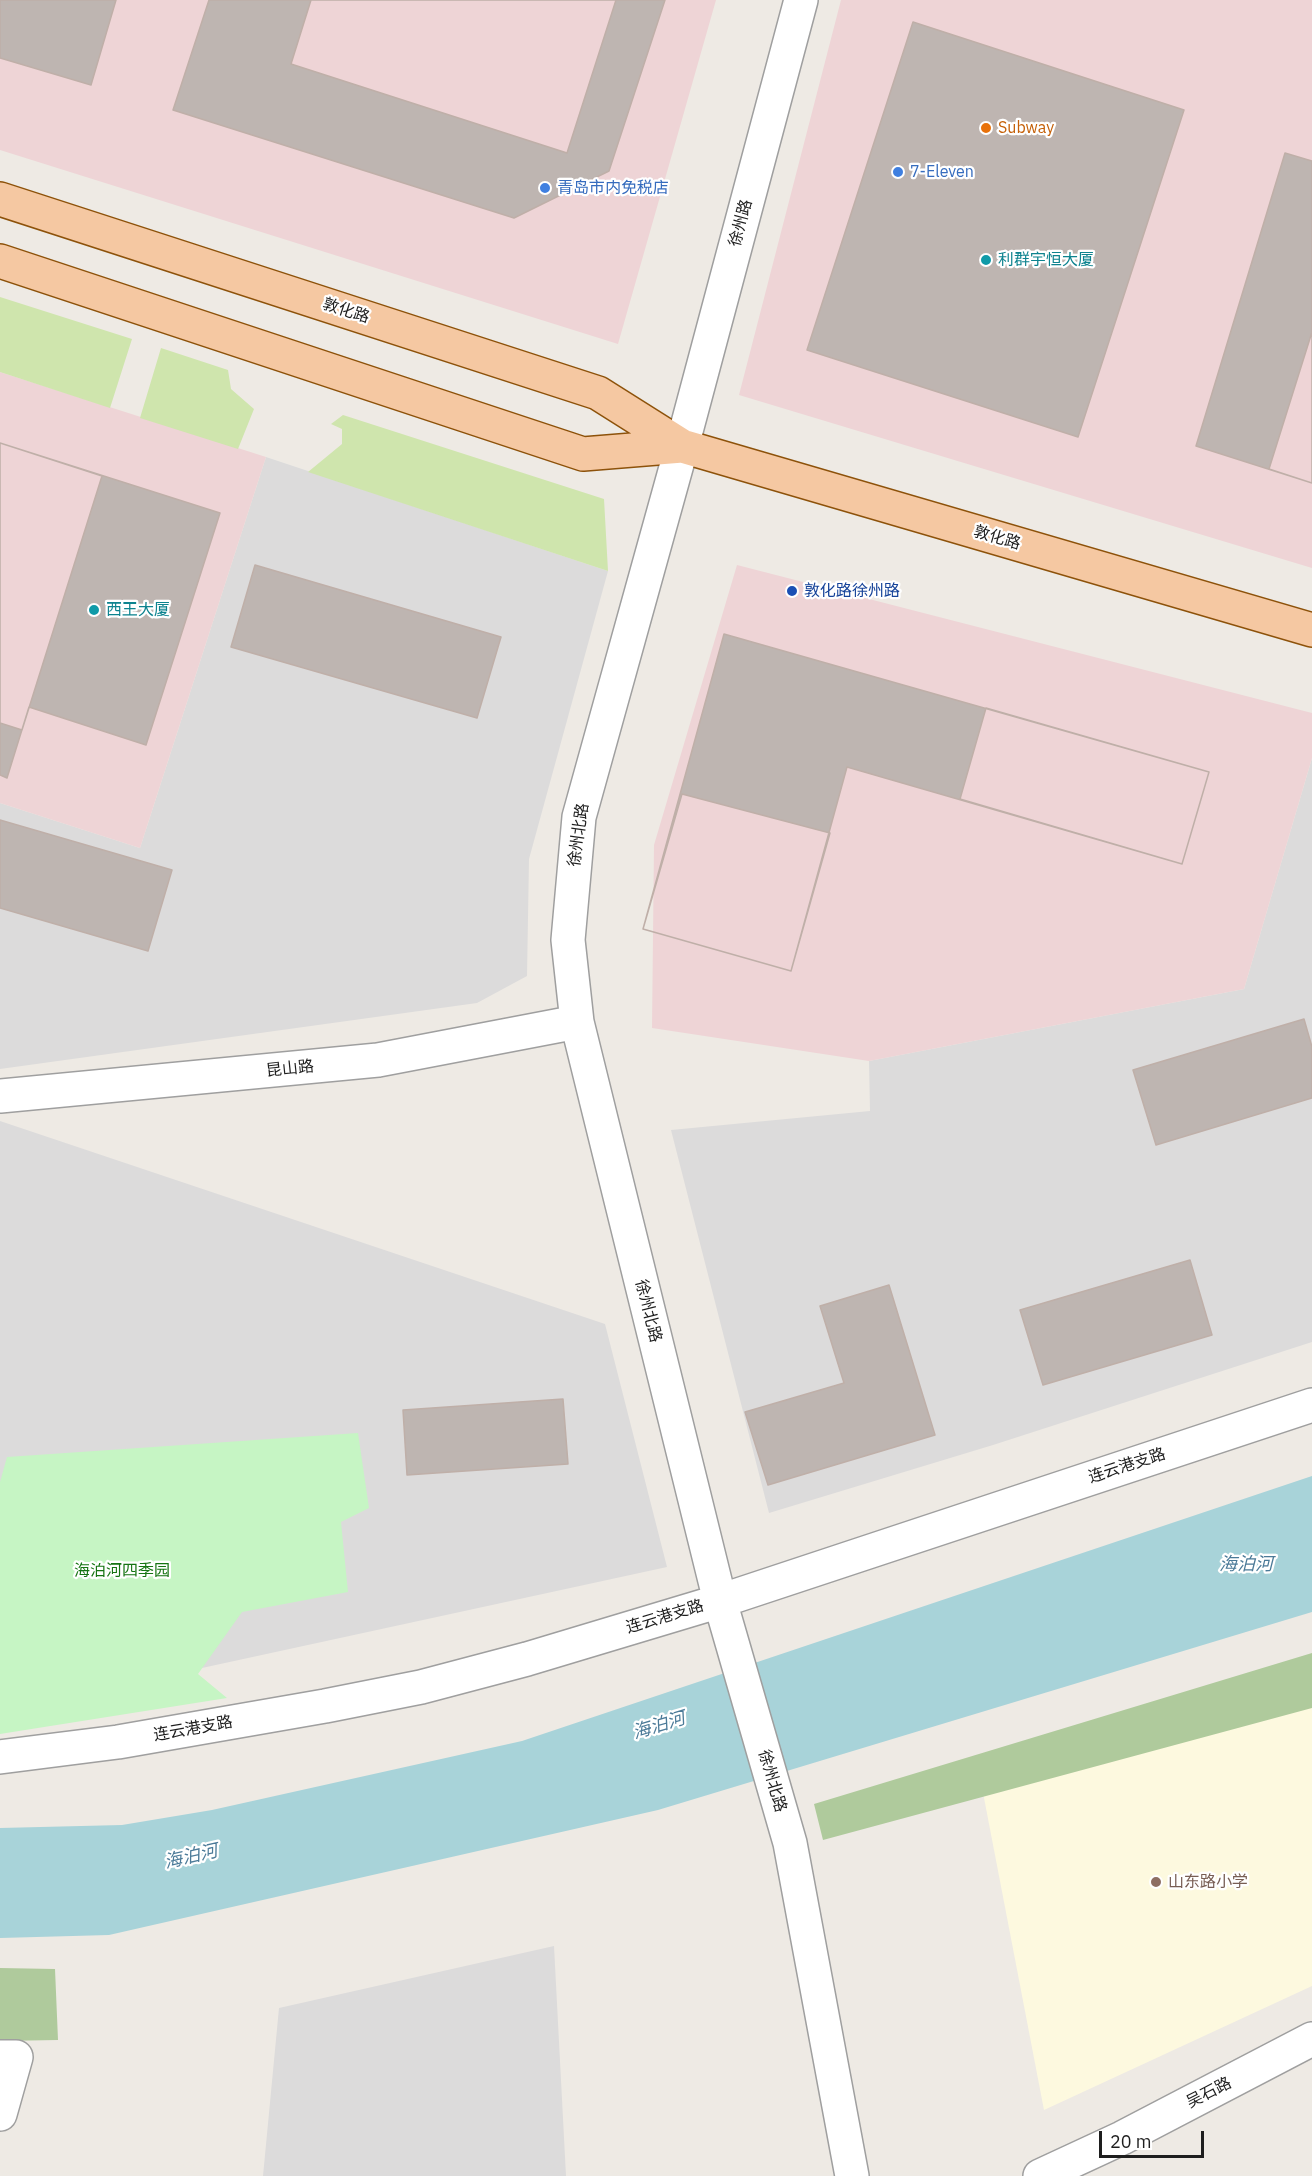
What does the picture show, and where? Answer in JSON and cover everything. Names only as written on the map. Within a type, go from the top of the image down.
[{"type":"main road","name":"敦化路","points":[[0,199],[598,393],[682,446],[1312,630]]},
{"type":"main road","name":"敦化路","points":[[0,261],[583,454],[682,446]]},
{"type":"street","name":"徐州路","points":[[682,446],[801,0]]},
{"type":"street","name":"徐州北路","points":[[682,446],[579,817],[568,940],[577,1022],[720,1601],[790,1843],[852,2176]]},
{"type":"street","name":"昆山路","points":[[0,1096],[378,1060],[577,1022]]},
{"type":"street","name":"连云港支路","points":[[0,1757],[177,1732],[325,1706],[421,1687],[527,1659],[720,1601],[1312,1405]]},
{"type":"street","name":"吴石路","points":[[1040,2176],[1122,2138],[1312,2039]]},
{"type":"street","points":[[0,2114],[8,2057]]},
{"type":"shaded area","points":[[0,0],[716,0],[618,344],[0,150]]},
{"type":"shaded area","points":[[841,0],[1312,0],[1312,568],[739,395]]},
{"type":"shaded area","points":[[0,372],[266,457],[140,848],[0,803]]},
{"type":"shaded area","points":[[266,457],[608,571],[529,859],[527,976],[477,1003],[0,1069],[0,803],[140,848]]},
{"type":"shaded area","points":[[737,565],[1312,713],[1312,758],[1244,989],[869,1061],[652,1028],[654,845]]},
{"type":"shaded area","points":[[1312,758],[1312,1342],[993,1445],[769,1513],[671,1130],[870,1111],[869,1061],[1244,989]]},
{"type":"shaded area","points":[[0,1121],[605,1324],[667,1567],[96,1691],[0,1518]]},
{"type":"shaded area","name":"山东路小学","points":[[1312,1683],[1312,1986],[1044,2110],[980,1777]]},
{"type":"shaded area","points":[[554,1946],[566,2176],[263,2176],[279,2008]]},
{"type":"green space","points":[[0,297],[132,339],[110,408],[0,372]]},
{"type":"green space","points":[[161,348],[228,370],[231,389],[254,409],[238,449],[140,418]]},
{"type":"green space","points":[[343,415],[604,499],[608,571],[308,472],[342,444],[342,429],[331,424]]},
{"type":"green space","name":"海泊河四季园","points":[[358,1433],[369,1508],[341,1522],[348,1592],[242,1612],[198,1674],[227,1698],[0,1734],[0,1482],[7,1457]]},
{"type":"green space","points":[[1312,1653],[1312,1708],[823,1840],[814,1804]]},
{"type":"green space","points":[[0,1968],[55,1969],[58,2040],[0,2041]]},
{"type":"water","name":"海泊河","points":[[1312,1476],[1312,1612],[658,1810],[109,1935],[0,1938],[0,1828],[122,1825],[212,1810],[522,1741]]},
{"type":"building","points":[[0,0],[116,0],[91,85],[0,58]]},
{"type":"building","points":[[209,0],[665,0],[609,171],[514,218],[173,110]]},
{"type":"building","points":[[311,0],[616,0],[567,153],[291,64]]},
{"type":"building","name":"利群宇恒大厦","points":[[913,22],[1184,110],[1078,437],[807,350]]},
{"type":"building","points":[[1285,153],[1312,161],[1312,483],[1196,446]]},
{"type":"building","points":[[1312,332],[1312,483],[1269,469]]},
{"type":"building","name":"西王大厦","points":[[0,443],[220,513],[146,745],[29,707],[7,778],[0,775]]},
{"type":"building","points":[[0,443],[102,476],[22,730],[0,723]]},
{"type":"building","points":[[255,565],[501,637],[477,718],[231,647]]},
{"type":"building","points":[[724,634],[1209,772],[1182,864],[847,767],[791,971],[643,929]]},
{"type":"building","points":[[986,708],[1209,772],[1182,864],[960,799]]},
{"type":"building","points":[[682,794],[830,833],[791,971],[643,929]]},
{"type":"building","points":[[0,820],[172,870],[148,951],[0,908]]},
{"type":"building","points":[[1304,1019],[1312,1047],[1312,1098],[1156,1145],[1133,1070]]},
{"type":"building","points":[[1190,1260],[1212,1335],[1043,1385],[1020,1310]]},
{"type":"building","points":[[889,1285],[935,1435],[768,1485],[745,1412],[844,1383],[820,1306]]},
{"type":"building","points":[[563,1399],[568,1464],[407,1475],[403,1410]]},
{"type":"place","name":"Subway","points":[[986,128]]},
{"type":"place","name":"7-Eleven","points":[[898,172]]},
{"type":"place","name":"青岛市内免税店","points":[[545,188]]},
{"type":"place","name":"利群宇恒大厦","points":[[986,260]]},
{"type":"place","name":"敦化路徐州路","points":[[792,591]]},
{"type":"place","name":"西王大厦","points":[[94,610]]},
{"type":"place","name":"山东路小学","points":[[1156,1882]]}]
